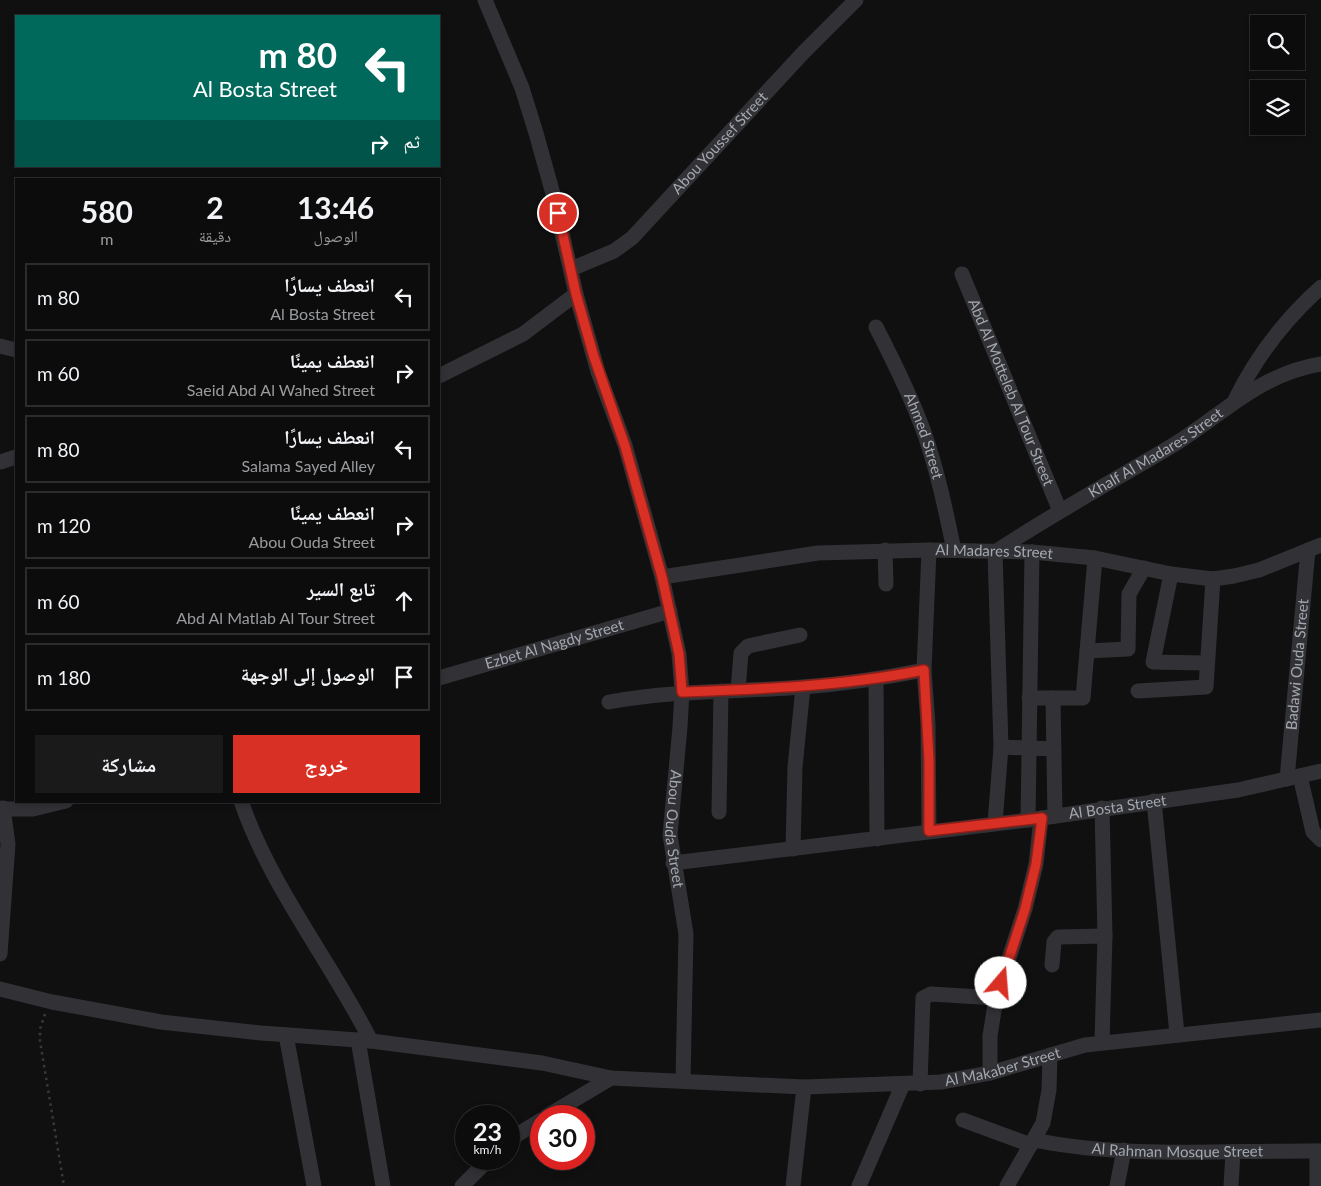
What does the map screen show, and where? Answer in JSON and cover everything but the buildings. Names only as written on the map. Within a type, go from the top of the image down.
[{"type":"street","name":"Abou Ouda Street","points":[[485,0],[522,88],[554,194],[576,294],[598,372],[625,446],[662,577],[679,654],[682,692],[670,835],[673,863],[680,885],[686,934],[683,1081]]},
{"type":"street","name":"Abou Youssef Street","points":[[571,269],[614,251],[632,238],[802,54],[856,0]]},
{"type":"street","name":"Abd Al Motteleb Al Tour Street","points":[[962,274],[1060,510]]},
{"type":"street","points":[[1235,400],[1249,371],[1267,343],[1288,318],[1321,287]]},
{"type":"street","points":[[440,376],[523,334],[576,294]]},
{"type":"street","name":"Ahmed Street","points":[[876,326],[903,380],[925,435],[942,492],[954,550]]},
{"type":"street","points":[[0,346],[15,350]]},
{"type":"street","name":"Khalf Al Madares Street","points":[[995,552],[1060,510],[1108,485],[1179,441],[1235,400],[1279,376],[1321,364]]},
{"type":"street","points":[[0,462],[15,457]]},
{"type":"street","name":"Al Madares Street","points":[[662,577],[818,553],[885,550],[954,550],[1032,552],[1095,558],[1171,574],[1213,579],[1258,570],[1314,548]]},
{"type":"street","name":"Badawi Ouda Street","points":[[1314,548],[1293,778],[1313,832],[1321,840]]},
{"type":"street","points":[[885,550],[886,584]]},
{"type":"street","points":[[929,550],[924,670],[929,760],[929,831]]},
{"type":"street","points":[[995,552],[1001,747],[995,824]]},
{"type":"street","points":[[1032,552],[1029,698],[1030,747],[1042,818]]},
{"type":"street","points":[[1029,698],[1083,698],[1095,558]]},
{"type":"street","points":[[1087,650],[1128,649],[1129,594],[1144,568]]},
{"type":"street","points":[[1171,574],[1154,662],[1206,663]]},
{"type":"street","points":[[1138,691],[1206,687],[1206,663],[1213,579]]},
{"type":"street","name":"Ezbet Al Nagdy Street","points":[[440,678],[670,611]]},
{"type":"street","points":[[738,690],[742,652],[748,646],[800,635]]},
{"type":"street","points":[[609,702],[682,692],[804,687],[876,680],[924,670]]},
{"type":"street","points":[[876,680],[877,839]]},
{"type":"street","points":[[793,849],[796,767],[804,687]]},
{"type":"street","points":[[719,812],[721,691]]},
{"type":"street","points":[[990,1073],[990,1036],[996,998],[1025,909],[1036,864],[1054,749],[1053,698]]},
{"type":"street","points":[[1001,747],[1054,749]]},
{"type":"street","name":"Al Bosta Street","points":[[673,863],[1042,818],[1238,790],[1321,771]]},
{"type":"street","points":[[1154,801],[1177,1034]]},
{"type":"street","points":[[0,954],[8,844],[1,809],[33,809],[58,803]]},
{"type":"street","points":[[242,803],[259,848],[305,930],[355,1009],[364,1041],[383,1186]]},
{"type":"street","points":[[1102,808],[1105,936],[1102,1042]]},
{"type":"street","points":[[1052,965],[1054,942],[1058,937],[1105,936]]},
{"type":"street","name":"Al Makaber Street","points":[[0,989],[52,1002],[161,1022],[364,1041],[542,1063],[611,1078],[804,1087],[920,1084],[969,1078],[1102,1042],[1321,1020]]},
{"type":"street","points":[[920,1084],[921,1000],[931,994],[996,998]]},
{"type":"street","points":[[286,1035],[314,1186]]},
{"type":"street","points":[[1007,1186],[1032,1143],[1048,1107],[1050,1055]]},
{"type":"street","points":[[566,1105],[611,1078]]},
{"type":"street","points":[[859,1186],[903,1084]]},
{"type":"street","points":[[793,1186],[804,1087]]},
{"type":"street","name":"Al Rahman Mosque Street","points":[[963,1120],[1032,1143],[1061,1146],[1124,1150],[1319,1151]]},
{"type":"street","points":[[1117,1186],[1124,1150]]},
{"type":"street","points":[[1318,1186],[1319,1151]]},
{"type":"street","points":[[1230,1186],[1232,1152]]},
{"type":"street","points":[[462,1186],[478,1170]]},
{"type":"path","points":[[52,1002],[42,1019],[40,1041],[64,1186]]},
{"type":"route","points":[[558,213],[568,249],[576,294],[598,372],[625,446],[662,577],[679,654],[682,692],[804,687],[876,680],[924,670],[930,777],[929,831],[1042,818],[1036,864],[1025,909],[1001,983]]}]
